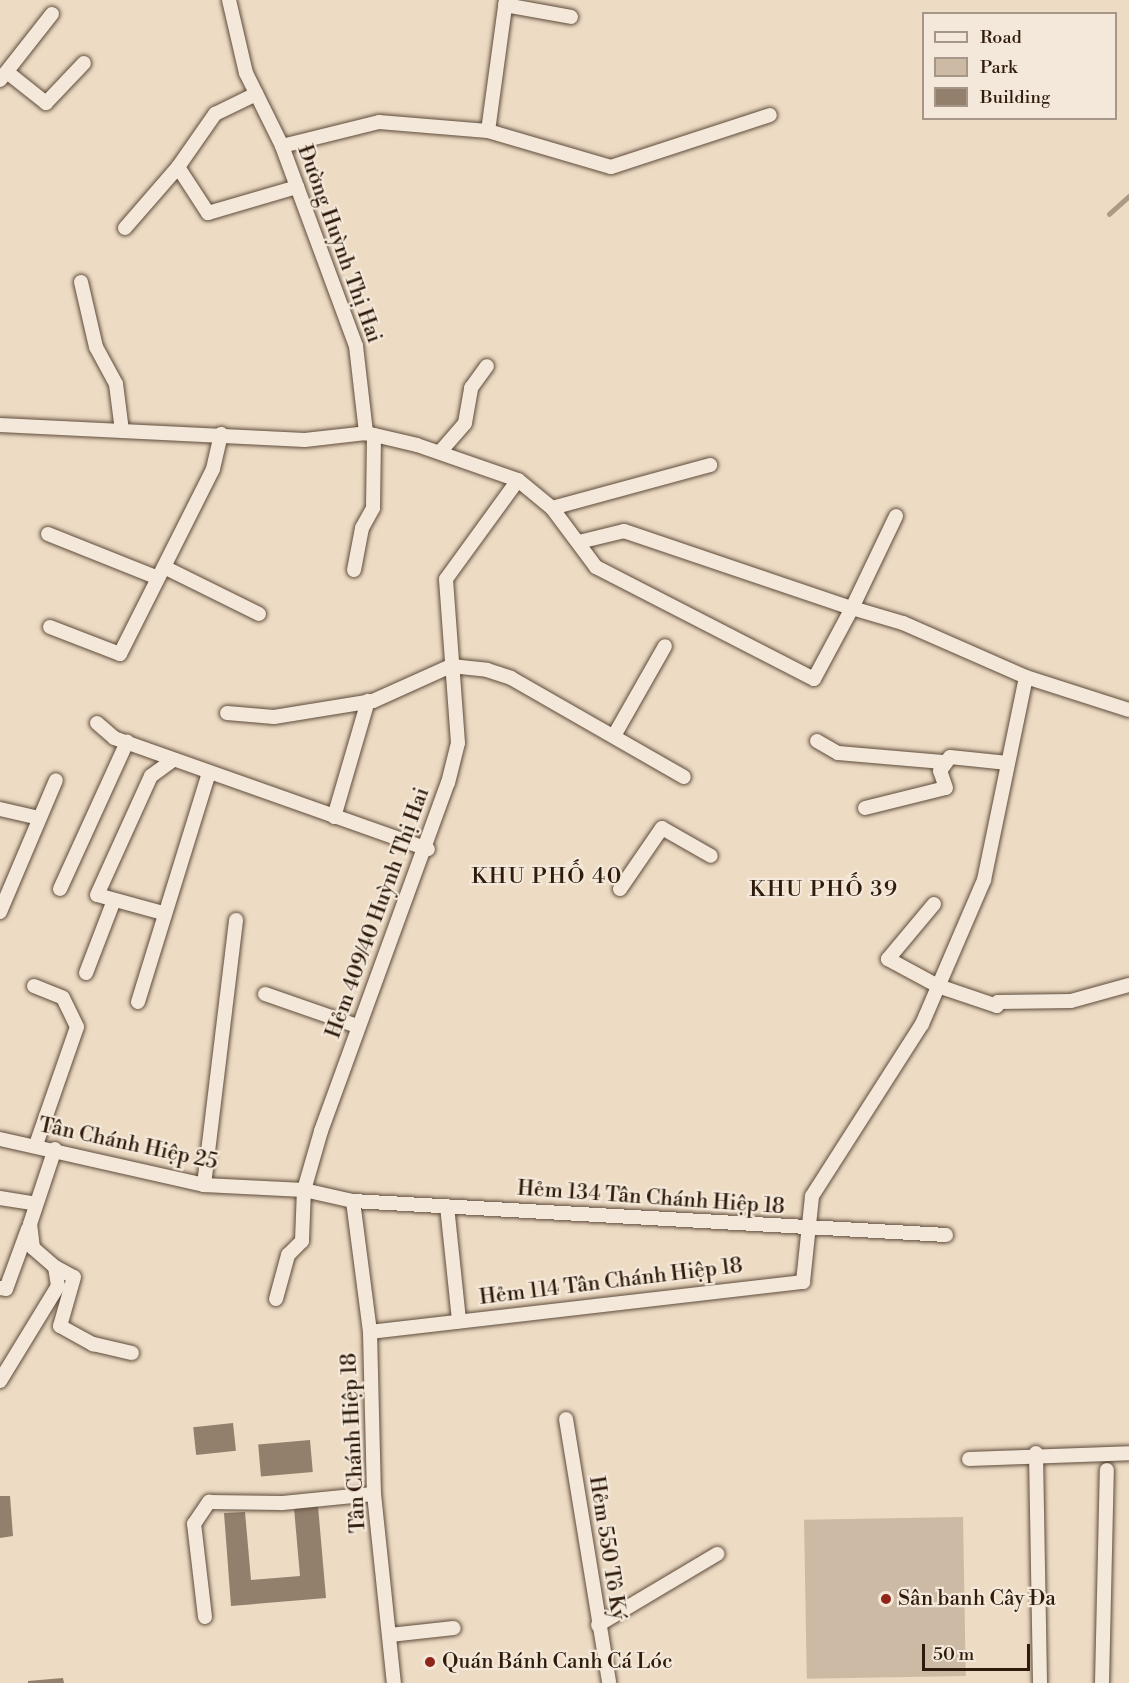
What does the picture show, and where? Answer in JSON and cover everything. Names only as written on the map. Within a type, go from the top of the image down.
[{"type":"street","name":"Đường Huỳnh Thị Hai","points":[[225,1],[233,31],[256,94],[282,146],[356,346],[370,434],[374,508],[362,528],[354,570]]},
{"type":"street","points":[[488,131],[505,3],[571,17]]},
{"type":"street","points":[[52,14],[3,76],[45,103],[84,63]]},
{"type":"street","points":[[125,228],[178,167],[215,114],[256,94]]},
{"type":"street","points":[[282,146],[372,122],[488,131],[611,167],[770,115]]},
{"type":"street","points":[[178,167],[208,213],[297,187]]},
{"type":"street","points":[[81,282],[96,347],[116,384],[122,431]]},
{"type":"street","points":[[440,452],[465,423],[471,388],[487,366]]},
{"type":"street","points":[[0,425],[221,434],[305,440],[370,434],[440,452],[518,480],[552,508],[596,567],[814,680],[896,516]]},
{"type":"street","points":[[50,627],[120,654],[213,469],[221,434]]},
{"type":"street","points":[[552,508],[711,465]]},
{"type":"street","name":"Hẻm 409/40 Huỳnh Thị Hai","points":[[276,1299],[288,1255],[302,1240],[304,1190],[357,1026],[428,849],[458,743],[446,579],[518,480]]},
{"type":"street","points":[[579,543],[624,531],[903,623],[1026,677],[1129,711]]},
{"type":"street","points":[[48,534],[161,572],[259,614]]},
{"type":"street","points":[[615,734],[665,646]]},
{"type":"street","points":[[227,713],[274,717],[368,701],[451,666],[511,678],[615,734],[684,777]]},
{"type":"street","points":[[806,1228],[812,1196],[922,1024],[984,880],[1026,677]]},
{"type":"street","points":[[334,818],[368,701]]},
{"type":"street","points":[[97,723],[127,742],[174,760],[334,818],[428,849]]},
{"type":"street","points":[[817,741],[838,753],[943,762],[961,756],[1008,763]]},
{"type":"street","points":[[60,889],[127,742]]},
{"type":"street","points":[[163,913],[97,895],[151,776],[174,760]]},
{"type":"street","points":[[865,808],[946,788],[940,775],[943,762]]},
{"type":"street","points":[[138,1002],[163,913],[209,773]]},
{"type":"street","points":[[0,912],[56,780]]},
{"type":"street","points":[[0,809],[38,818]]},
{"type":"street","points":[[620,889],[662,828],[711,856]]},
{"type":"street","points":[[86,973],[114,900]]},
{"type":"street","points":[[934,904],[888,959],[938,986],[997,1006],[998,1002],[1071,1001],[1129,985]]},
{"type":"street","points":[[204,1185],[236,920]]},
{"type":"street","points":[[34,986],[63,998],[77,1028],[36,1145]]},
{"type":"street","points":[[265,994],[357,1026]]},
{"type":"street","name":"Tân Chánh Hiệp 25","points":[[0,1138],[56,1149],[204,1185],[304,1190],[353,1201]]},
{"type":"street","points":[[0,1288],[6,1290],[56,1149]]},
{"type":"street","points":[[0,1198],[36,1204]]},
{"type":"street","name":"Hẻm 134 Tân Chánh Hiệp 18","points":[[353,1201],[946,1235]]},
{"type":"street","name":"Tân Chánh Hiệp 18","points":[[353,1201],[370,1332],[374,1494],[394,1683]]},
{"type":"street","points":[[447,1206],[459,1321]]},
{"type":"street","points":[[30,1224],[33,1248],[55,1267],[74,1277],[60,1326],[93,1344],[132,1353]]},
{"type":"street","name":"Hẻm 114 Tân Chánh Hiệp 18","points":[[370,1332],[803,1282],[806,1228]]},
{"type":"street","points":[[0,1381],[58,1286],[55,1267]]},
{"type":"street","name":"Hẻm 550 Tô Ký","points":[[566,1419],[609,1683]]},
{"type":"street","points":[[1036,1453],[1032,1487],[1040,1683]]},
{"type":"street","points":[[969,1459],[1036,1453],[1129,1453]]},
{"type":"street","points":[[1102,1683],[1107,1470]]},
{"type":"street","points":[[205,1617],[194,1524],[209,1502],[282,1503],[374,1494]]},
{"type":"street","points":[[598,1625],[717,1554]]},
{"type":"street","points":[[390,1635],[454,1628]]},
{"type":"green space","name":"Sân banh Cây Đa","points":[[963,1517],[966,1676],[807,1679],[804,1520]]},
{"type":"building","points":[[233,1423],[236,1451],[196,1455],[193,1427]]},
{"type":"building","points":[[310,1440],[313,1472],[261,1476],[258,1445]]},
{"type":"building","points":[[0,1496],[10,1496],[13,1536],[0,1538]]},
{"type":"building","points":[[318,1506],[326,1598],[231,1606],[224,1513],[245,1512],[251,1580],[300,1576],[294,1508]]},
{"type":"building","points":[[63,1678],[64,1683],[28,1683],[28,1681]]},
{"type":"waterway","points":[[1109,214],[1129,196]]},
{"type":"place","name":"Sân banh Cây Đa","points":[[886,1599]]},
{"type":"place","name":"Quán Bánh Canh Cá Lóc","points":[[430,1662]]},
{"type":"district","name":"KHU PHỐ 40","points":[[547,877]]},
{"type":"district","name":"KHU PHỐ 39","points":[[824,890]]}]
